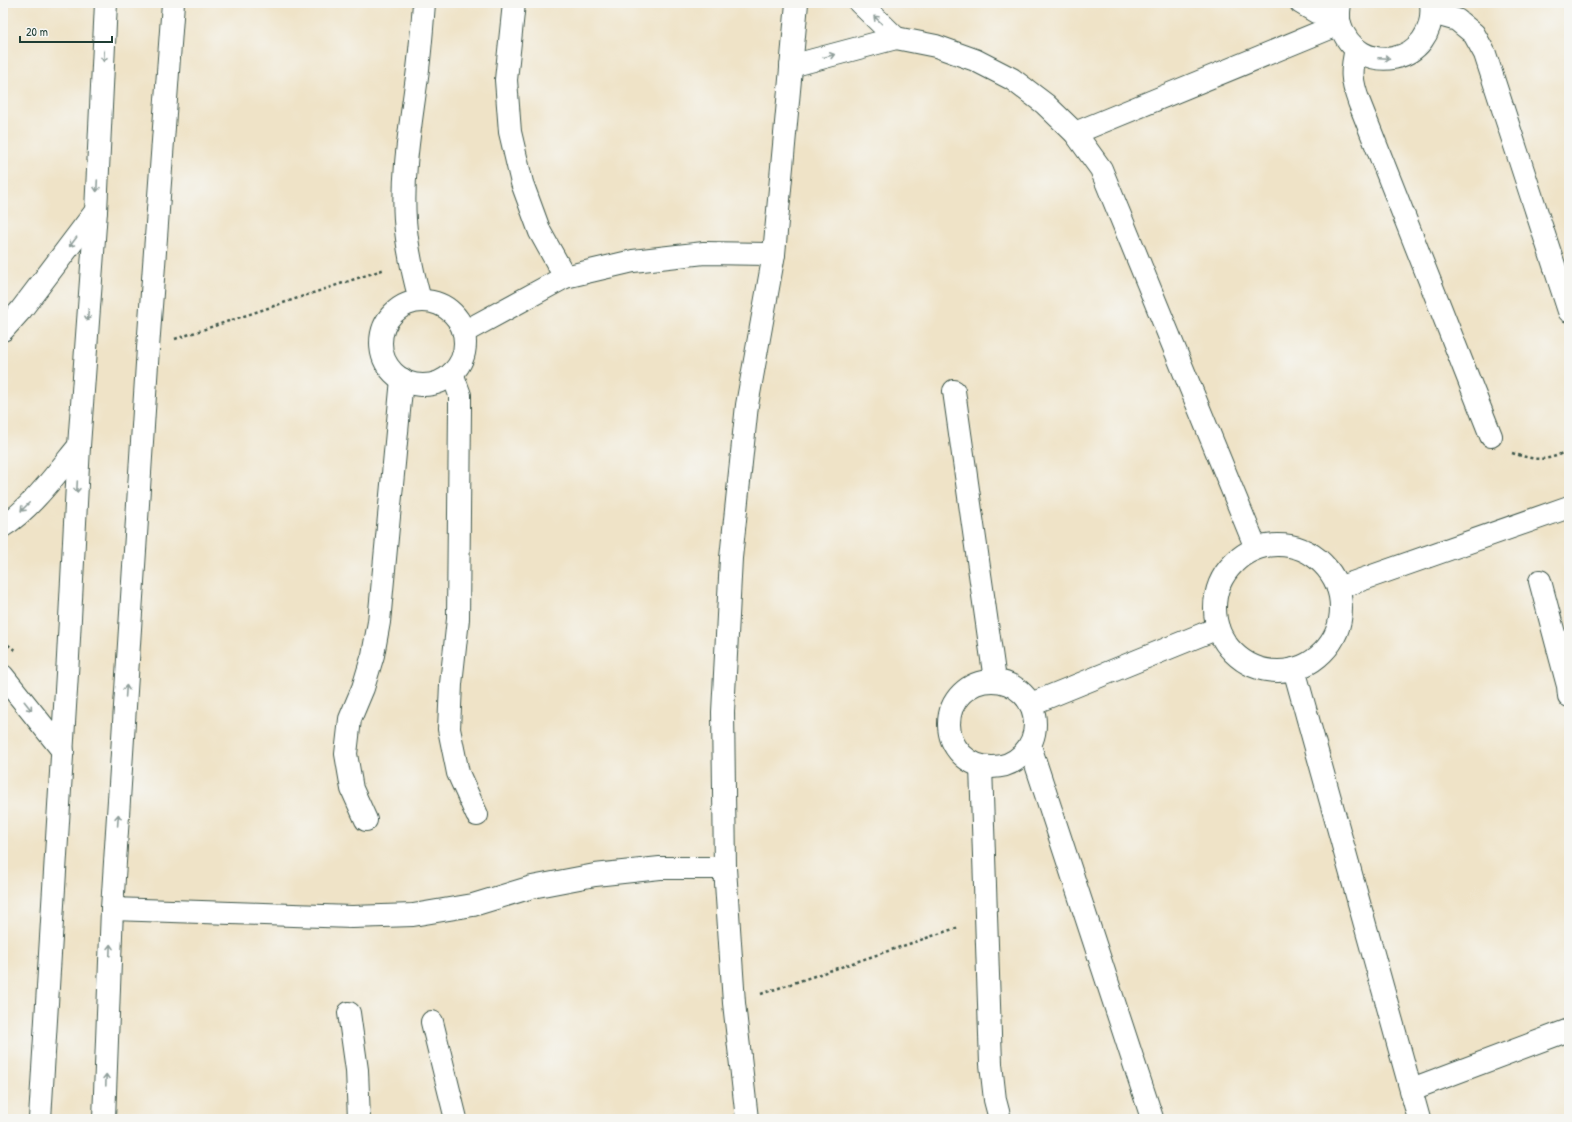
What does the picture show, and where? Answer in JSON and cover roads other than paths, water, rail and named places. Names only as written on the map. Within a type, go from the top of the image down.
[{"type":"street","points":[[40,1119],[63,751],[79,446],[96,210],[106,3]]},
{"type":"street","points":[[104,1119],[112,909],[148,348],[173,3]]},
{"type":"street","points":[[420,300],[410,261],[405,220],[404,180],[424,3]]},
{"type":"street","points":[[514,3],[506,80],[510,132],[522,183],[540,232],[565,277]]},
{"type":"street","points":[[747,1119],[734,1003],[725,868],[723,712],[731,558],[747,405],[774,254],[797,3]]},
{"type":"street","points":[[860,3],[896,38]]},
{"type":"street","points":[[1301,3],[1316,12],[1340,14]]},
{"type":"street","points":[[1340,14],[1346,38],[1356,49],[1371,57],[1377,58],[1388,59],[1405,55],[1419,45],[1428,30],[1431,8],[1457,20],[1474,34],[1485,54],[1569,311]]},
{"type":"street","points":[[1075,133],[1340,14]]},
{"type":"street","points":[[791,66],[896,38],[936,46],[976,60],[1012,79],[1045,104],[1075,133],[1102,169],[1256,548]]},
{"type":"street","points":[[1356,49],[1352,69],[1353,85],[1491,436]]},
{"type":"street","points":[[3,330],[22,310],[96,210]]},
{"type":"street","points":[[464,332],[565,277],[633,260],[704,252],[774,254]]},
{"type":"street","points":[[420,300],[431,301],[442,305],[452,312],[459,321],[464,332],[464,354],[459,364],[452,373],[441,381],[428,384],[415,384],[402,379],[392,371],[385,360],[381,347],[382,334],[387,322],[396,311],[407,304],[420,300]]},
{"type":"street","points":[[452,373],[460,395],[460,408],[458,619],[451,684],[449,729],[458,773],[477,815]]},
{"type":"street","points":[[366,820],[352,789],[346,754],[350,719],[363,688],[373,655],[379,622],[402,379]]},
{"type":"street","points":[[954,391],[995,680]]},
{"type":"street","points":[[3,526],[12,520],[45,487],[79,446]]},
{"type":"street","points":[[1338,588],[1569,507]]},
{"type":"street","points":[[1276,544],[1296,547],[1308,552],[1314,555],[1329,570],[1338,588],[1341,614],[1334,638],[1318,658],[1294,670],[1271,671],[1248,664],[1229,649],[1218,628],[1216,596],[1230,566],[1256,548],[1276,544]]},
{"type":"street","points":[[1540,581],[1568,686],[1569,696]]},
{"type":"street","points":[[1031,704],[1218,628]]},
{"type":"street","points":[[1294,670],[1420,1119]]},
{"type":"street","points":[[3,676],[63,751]]},
{"type":"street","points":[[995,680],[1016,687],[1031,704],[1036,724],[1030,746],[1018,760],[1000,767],[980,766],[964,758],[953,744],[948,726],[952,708],[961,693],[976,683],[995,680]]},
{"type":"street","points":[[1030,746],[1152,1118]]},
{"type":"street","points":[[980,766],[991,1064],[995,1100],[1000,1119]]},
{"type":"street","points":[[112,909],[352,917],[413,915],[473,905],[532,887],[595,875],[660,868],[725,868]]},
{"type":"street","points":[[349,1012],[357,1070],[360,1119]]},
{"type":"street","points":[[432,1022],[456,1119]]},
{"type":"street","points":[[1412,1090],[1569,1030]]}]
